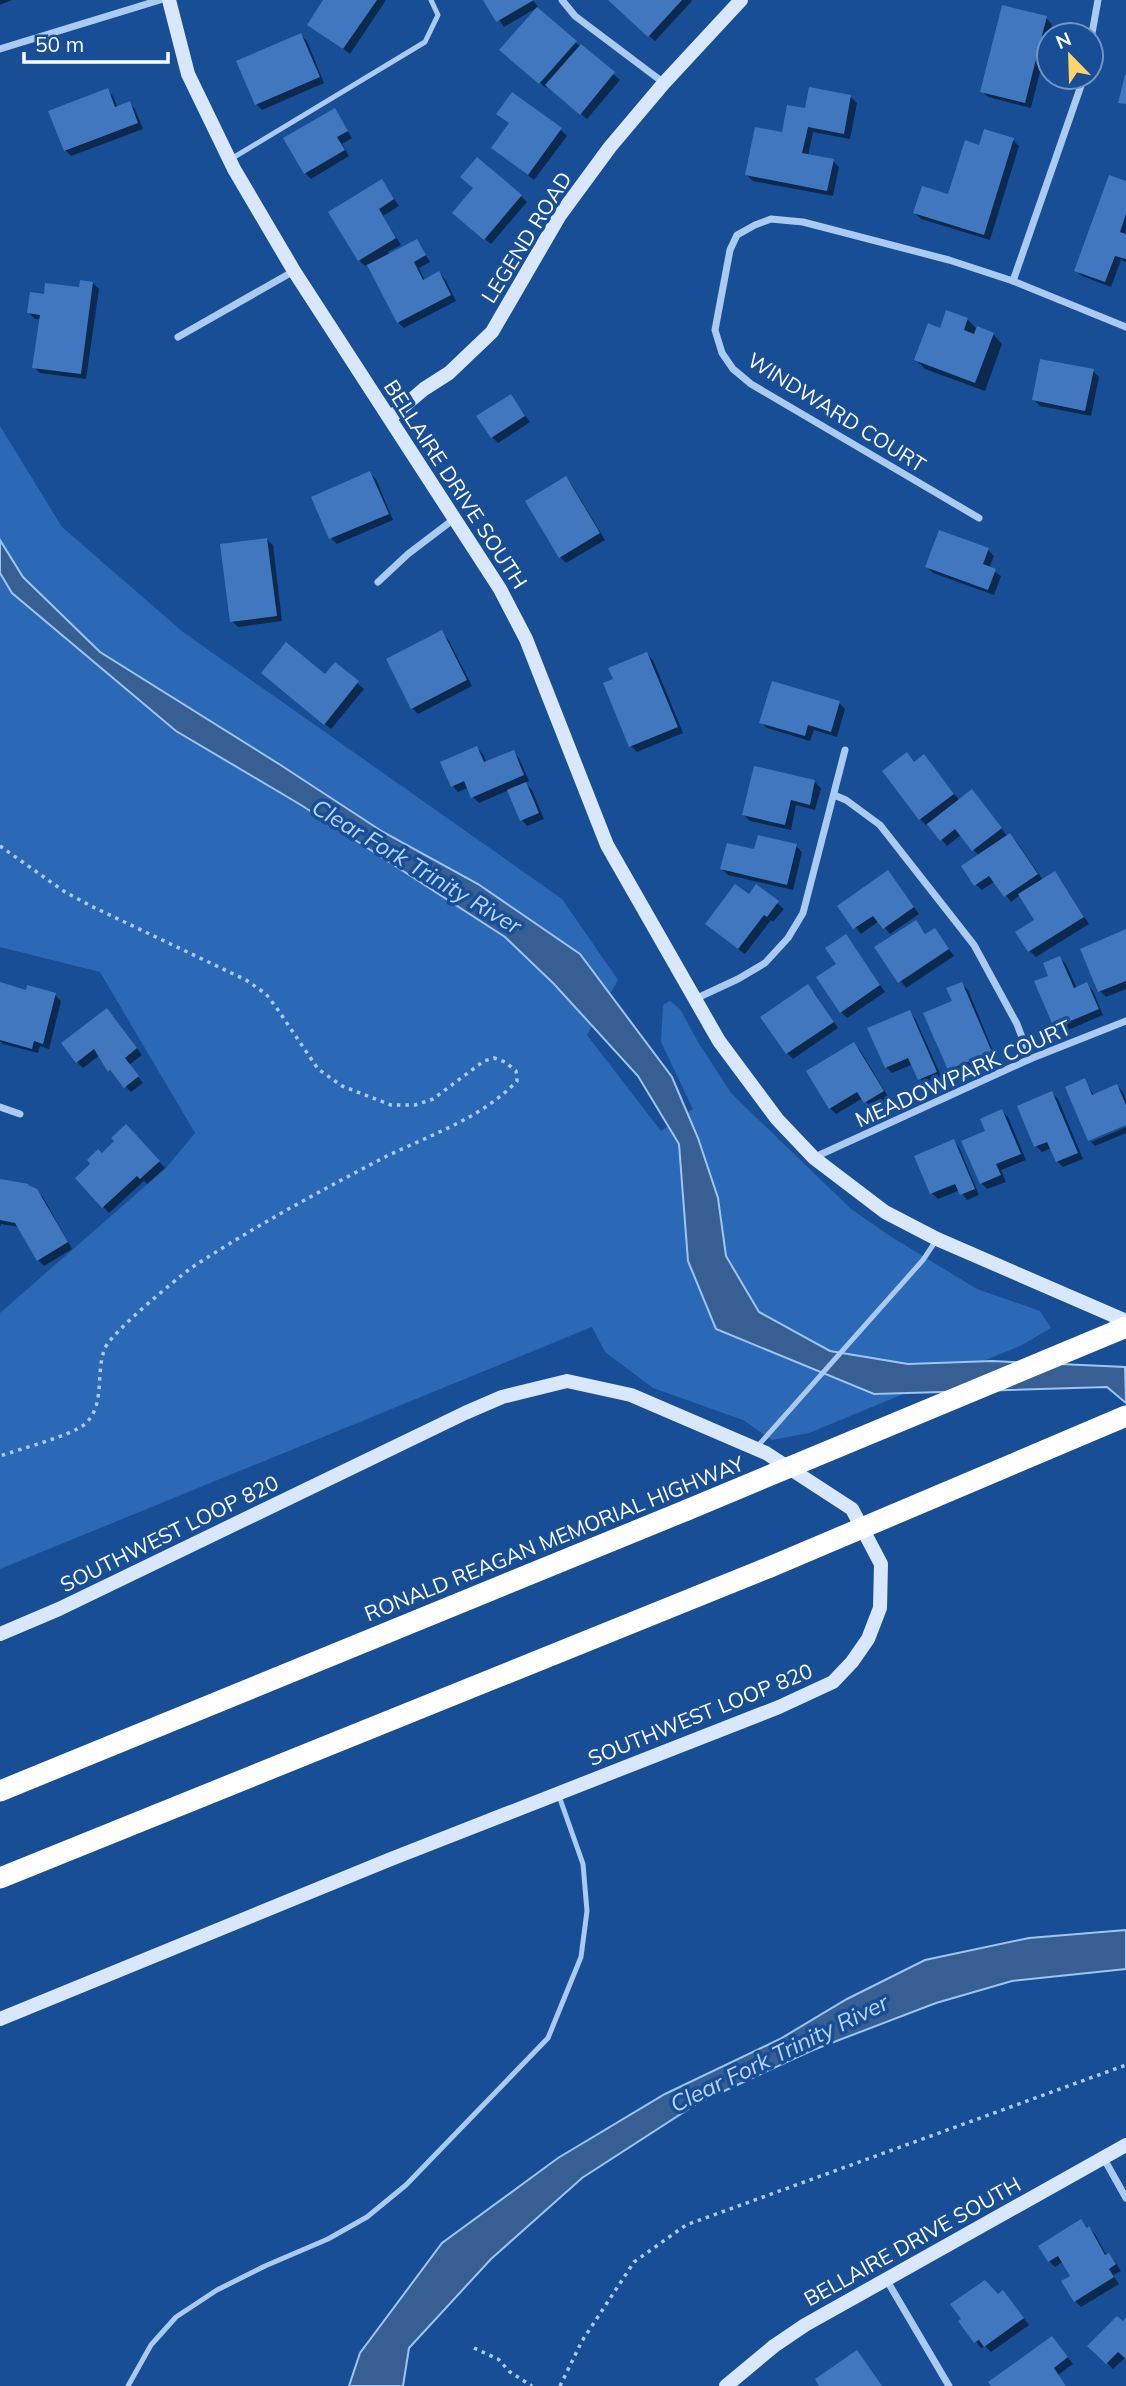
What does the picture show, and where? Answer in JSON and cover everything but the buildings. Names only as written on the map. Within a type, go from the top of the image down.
[{"type":"highway","name":"RONALD REAGAN MEMORIAL HIGHWAY","points":[[0,1791],[1126,1327]]},
{"type":"highway","points":[[0,1878],[770,1567],[1126,1416]]},
{"type":"street","points":[[0,49],[160,0]]},
{"type":"street","name":"BELLAIRE DRIVE SOUTH","points":[[169,0],[188,74],[230,160],[294,271],[513,613],[526,639],[607,845],[719,1041],[777,1119],[814,1158],[885,1212],[937,1240]]},
{"type":"street","points":[[562,0],[575,16],[664,83]]},
{"type":"street","name":"LEGEND ROAD","points":[[390,418],[424,389],[449,373],[492,332],[560,215],[610,147],[664,83],[741,0]]},
{"type":"street","points":[[1094,21],[1098,0]]},
{"type":"street","points":[[1013,281],[1079,91]]},
{"type":"street","name":"WINDWARD COURT","points":[[979,518],[751,384],[733,369],[722,354],[715,330],[730,250],[737,235],[771,219],[803,222],[906,248],[1013,281],[1126,327]]},
{"type":"street","points":[[178,337],[294,271]]},
{"type":"street","points":[[378,582],[408,554],[455,519]]},
{"type":"street","points":[[695,999],[765,963],[789,937],[803,913],[845,750]]},
{"type":"street","points":[[834,794],[880,825],[974,946],[1017,1024],[1030,1059]]},
{"type":"street","name":"MEADOWPARK COURT","points":[[814,1158],[1030,1059],[1126,1021]]},
{"type":"street","points":[[0,1107],[20,1114]]},
{"type":"street","points":[[937,1240],[1126,1321]]},
{"type":"street","name":"SOUTHWEST LOOP 820","points":[[0,1634],[59,1609],[466,1413],[502,1397],[566,1381],[631,1395],[756,1448],[852,1509],[881,1564],[880,1608],[868,1639],[852,1662],[833,1682],[779,1707],[391,1859],[0,2019]]},
{"type":"street","name":"BELLAIRE DRIVE SOUTH","points":[[726,2386],[774,2346],[805,2325],[1126,2144]]},
{"type":"street","points":[[1103,2157],[1126,2198]]},
{"type":"street","points":[[885,2278],[949,2386]]},
{"type":"lane","points":[[230,160],[425,42],[438,15],[430,0]]},
{"type":"lane","points":[[756,1448],[923,1260],[937,1240]]},
{"type":"lane","points":[[128,2386],[151,2345],[176,2317],[217,2290],[328,2239],[367,2217],[406,2185],[441,2147],[500,2091],[548,2038],[582,1957],[587,1911],[583,1864],[558,1794]]},
{"type":"path","points":[[0,846],[65,892],[90,906],[246,980],[266,994],[318,1069],[342,1086],[391,1105],[415,1105],[433,1099],[484,1061],[494,1058],[516,1070],[517,1081],[507,1092],[458,1124],[358,1171],[191,1268],[172,1282],[106,1346],[100,1368],[95,1411],[84,1425],[0,1456]]},
{"type":"path","points":[[560,2386],[582,2341],[634,2262],[686,2225],[1126,2065]]},
{"type":"path","points":[[474,2348],[498,2358],[510,2372],[532,2386]]},
{"type":"shaded area","points":[[0,426],[62,527],[183,632],[562,899],[618,980],[587,1035],[661,1131],[693,1109],[661,1042],[663,1005],[670,1001],[680,1009],[731,1093],[851,1209],[977,1289],[1040,1311],[1051,1328],[1022,1345],[809,1433],[772,1440],[743,1420],[653,1388],[605,1352],[592,1327],[0,1569],[0,1313],[166,1168],[195,1133],[100,972],[0,947]]},
{"type":"water","name":"Clear Fork Trinity River","points":[[0,540],[23,577],[100,652],[383,832],[478,884],[580,954],[672,1077],[698,1138],[718,1198],[726,1256],[759,1312],[830,1351],[908,1364],[992,1361],[1125,1367],[1126,1403],[1107,1387],[874,1394],[716,1329],[688,1261],[679,1144],[638,1076],[554,984],[505,937],[301,805],[176,731],[12,593],[0,573]]},
{"type":"water","name":"Clear Fork Trinity River","points":[[1126,1930],[1126,1969],[1012,1981],[936,2003],[813,2050],[698,2103],[582,2178],[491,2259],[409,2348],[403,2386],[349,2386],[360,2353],[442,2243],[558,2158],[665,2094],[780,2039],[847,1999],[925,1960],[1029,1938]]}]
